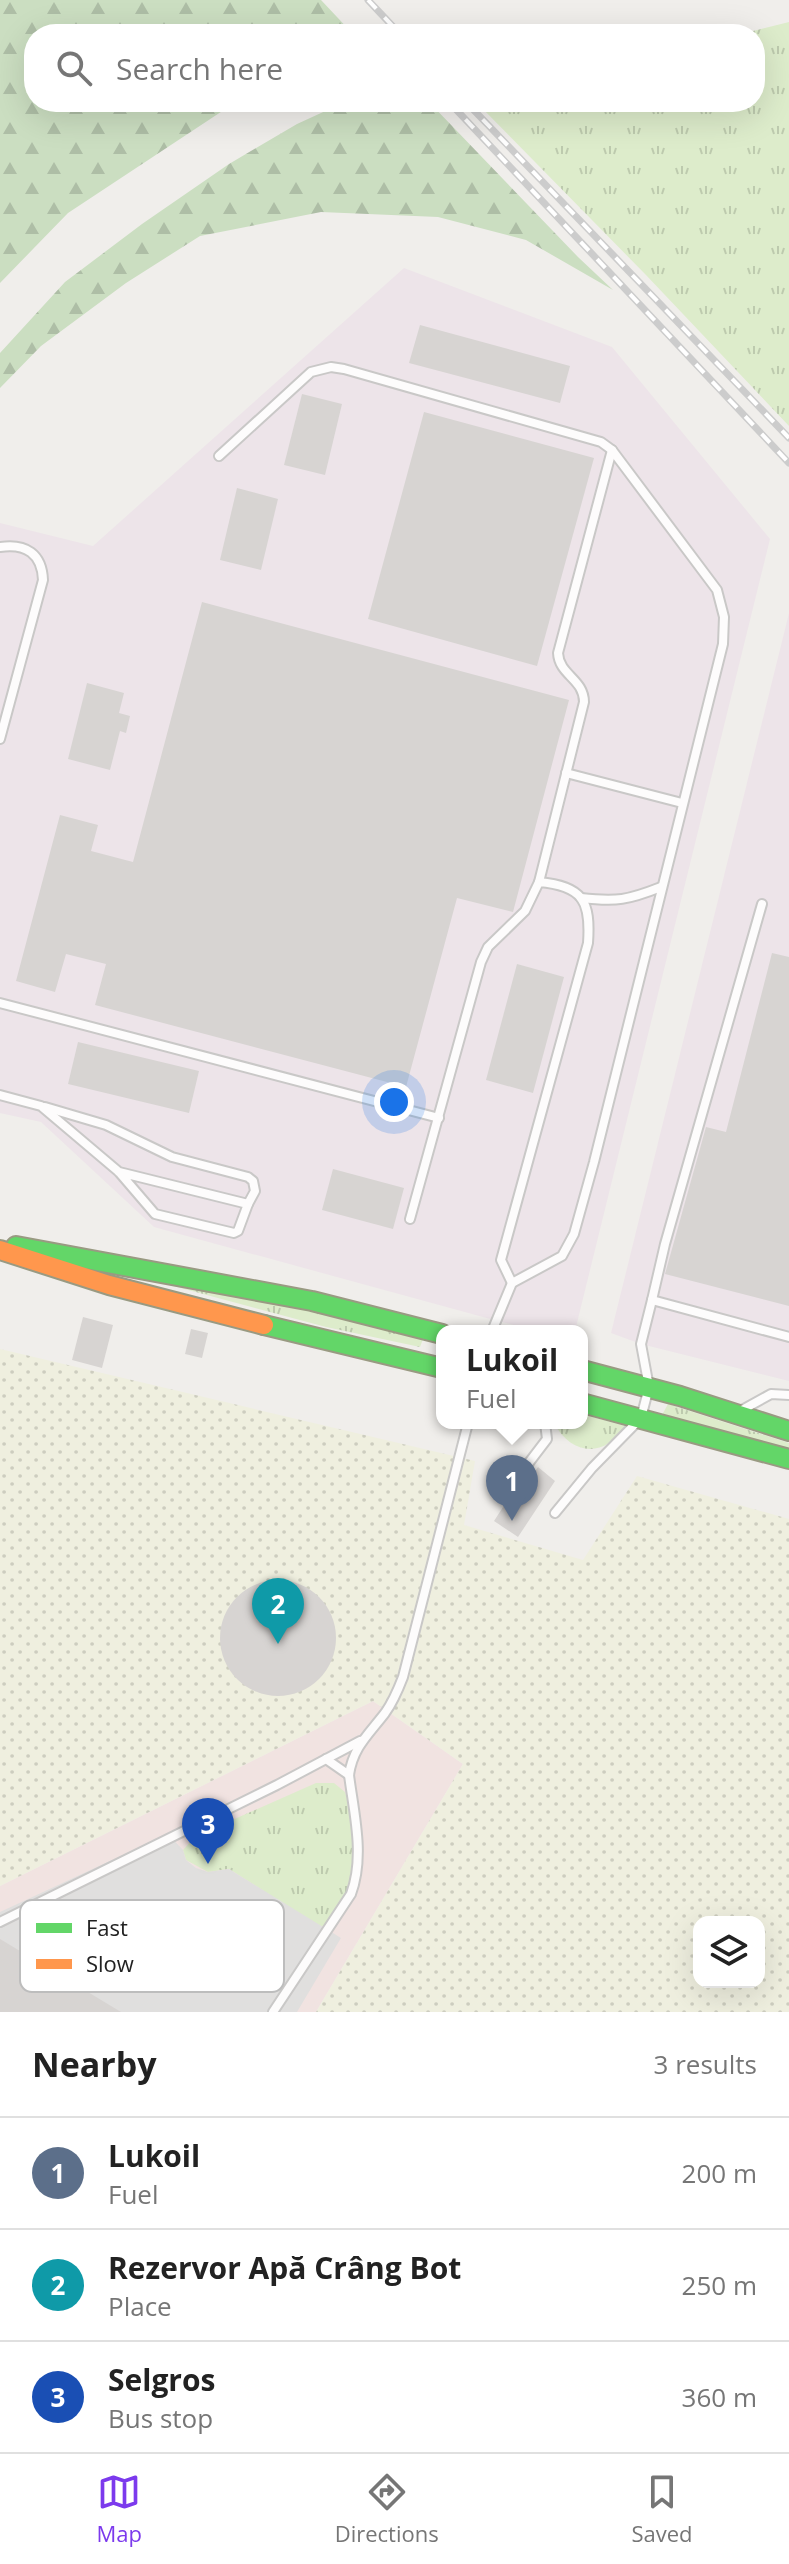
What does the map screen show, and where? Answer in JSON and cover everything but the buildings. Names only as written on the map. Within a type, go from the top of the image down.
[{"type":"main road","points":[[0,1247],[53,1251],[312,1301],[436,1332]]},
{"type":"main road","points":[[0,1247],[48,1268],[436,1367]]},
{"type":"main road","points":[[588,1372],[649,1387],[789,1431]]},
{"type":"main road","points":[[588,1405],[789,1459]]},
{"type":"lane","points":[[219,456],[311,372],[331,367],[601,442],[612,450],[717,590],[724,617],[723,644],[574,1234],[562,1256],[512,1283],[494,1325]]},
{"type":"lane","points":[[410,1219],[481,962],[488,947],[525,911],[539,882],[584,695],[580,684],[563,669],[558,653],[612,450]]},
{"type":"lane","points":[[0,547],[11,545],[33,552],[42,564],[43,580],[0,739]]},
{"type":"lane","points":[[566,773],[682,803]]},
{"type":"lane","points":[[512,1283],[501,1260],[588,943],[590,917],[581,898],[571,889],[539,882]]},
{"type":"lane","points":[[581,898],[614,902],[661,887]]},
{"type":"lane","points":[[555,1513],[592,1468],[641,1418],[649,1387],[641,1344],[665,1244],[762,904]]},
{"type":"lane","points":[[0,1003],[439,1118]]},
{"type":"lane","points":[[0,1095],[41,1106],[106,1125],[172,1157],[248,1177],[253,1181],[255,1191],[238,1231],[234,1233],[155,1214],[119,1172],[41,1106]]},
{"type":"lane","points":[[119,1172],[248,1204]]},
{"type":"lane","points":[[652,1300],[789,1337]]},
{"type":"lane","points":[[735,1414],[771,1394],[789,1395]]},
{"type":"lane","points":[[273,2012],[351,1894],[356,1881],[358,1851],[349,1775],[353,1754],[387,1710],[403,1677],[466,1429]]},
{"type":"lane","points":[[515,1481],[547,1439],[546,1429]]},
{"type":"lane","points":[[44,1900],[361,1741]]},
{"type":"lane","points":[[326,1759],[349,1775]]},
{"type":"lane","points":[[0,1922],[20,1912]]},
{"type":"shaded area","points":[[404,268],[612,347],[770,539],[576,1325],[514,1325],[154,1227],[41,1122],[0,1113],[0,523],[93,546]]},
{"type":"shaded area","points":[[789,613],[789,1381],[641,1344],[611,1333]]},
{"type":"shaded area","points":[[373,1701],[463,1764],[316,2012],[0,2012],[0,1886]]},
{"type":"shaded area","points":[[168,1834],[183,1850],[186,1860],[196,1868],[208,1872],[229,1869],[279,1900],[26,1900]]},
{"type":"shaded area","points":[[20,1903],[20,1992],[284,1992],[284,1903],[341,1938],[297,2012],[0,2012],[0,1912]]},
{"type":"green space","points":[[0,0],[321,0],[344,24],[24,24],[24,112],[221,112],[68,213],[0,283]]},
{"type":"green space","points":[[789,22],[789,426],[486,112],[765,112],[765,28]]},
{"type":"green space","points":[[323,112],[439,112],[613,290],[526,240],[438,217],[321,212],[200,236],[126,283],[41,346],[0,388],[0,353],[65,282],[229,164]]},
{"type":"green space","points":[[136,1276],[332,1313],[423,1339],[420,1347],[326,1327]]},
{"type":"green space","points":[[0,1349],[475,1461],[464,1525],[583,1560],[637,1476],[789,1519],[789,2012],[316,2012],[463,1764],[373,1701],[0,1886]]},
{"type":"green space","points":[[668,1404],[789,1443],[789,1451],[662,1415]]},
{"type":"green space","points":[[588,1416],[625,1426],[617,1436],[599,1448],[579,1447],[558,1429],[588,1429]]},
{"type":"green space","points":[[316,1783],[334,1783],[345,1792],[352,1816],[353,1858],[348,1891],[328,1922],[321,1927],[284,1904],[284,1900],[278,1900],[229,1869],[208,1872],[186,1860],[183,1850],[196,1836]]},
{"type":"railway","points":[[368,0],[391,24]]},
{"type":"railway","points":[[458,112],[789,463]]},
{"type":"railway","points":[[476,112],[789,438]]},
{"type":"traffic: fast","points":[[16,1246],[312,1301],[436,1332]]},
{"type":"traffic: fast","points":[[264,1325],[436,1367]]},
{"type":"traffic: fast","points":[[588,1372],[680,1396],[789,1431]]},
{"type":"traffic: fast","points":[[588,1405],[789,1459]]},
{"type":"traffic: slow","points":[[0,1250],[109,1285],[264,1325]]},
{"type":"place","name":"Lukoil","points":[[512,1521]]},
{"type":"place","name":"Rezervor Apă Crâng Bot","points":[[278,1644]]},
{"type":"place","name":"Selgros","points":[[208,1864]]}]
